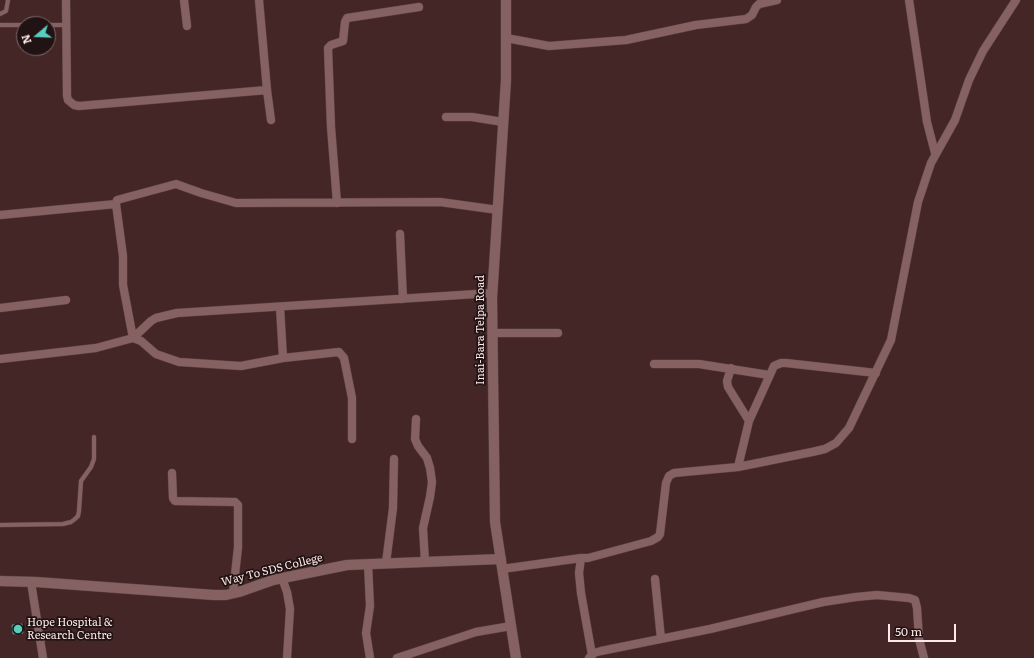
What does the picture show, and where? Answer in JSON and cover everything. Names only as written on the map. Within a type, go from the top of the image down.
[{"type":"street","points":[[66,0],[67,96],[70,103],[74,105],[79,106],[267,90]]},
{"type":"street","points":[[184,0],[187,26]]},
{"type":"street","points":[[259,0],[271,120]]},
{"type":"street","name":"Inai-Bara Telpa Road","points":[[506,0],[506,80],[492,293],[492,332],[495,522],[516,658]]},
{"type":"street","points":[[506,38],[549,46],[626,40],[696,25],[746,19],[752,15],[759,4],[777,0]]},
{"type":"street","points":[[909,0],[927,122],[935,153]]},
{"type":"street","points":[[502,569],[593,557],[651,541],[660,534],[666,483],[671,475],[738,467],[825,449],[836,443],[849,428],[888,347],[894,328],[918,202],[935,153],[955,120],[969,80],[983,51],[1016,0]]},
{"type":"street","points":[[337,203],[331,128],[328,48],[329,46],[343,41],[345,22],[347,18],[419,7]]},
{"type":"street","points":[[446,117],[472,117],[503,122]]},
{"type":"street","points":[[133,338],[123,285],[123,256],[116,204],[117,200],[176,184],[236,203],[440,202],[498,210]]},
{"type":"street","points":[[0,215],[116,204]]},
{"type":"street","points":[[400,234],[403,299]]},
{"type":"street","points":[[0,359],[96,348],[133,338],[151,321],[166,315],[177,313],[492,293]]},
{"type":"street","points":[[0,308],[66,300]]},
{"type":"street","points":[[280,307],[283,358]]},
{"type":"street","points":[[492,332],[558,333]]},
{"type":"street","points":[[133,338],[141,341],[156,354],[179,362],[241,366],[283,358],[339,352],[342,356],[352,398],[352,439]]},
{"type":"street","points":[[738,467],[749,421],[774,366],[781,362],[876,373]]},
{"type":"street","points":[[654,364],[699,364],[769,375]]},
{"type":"street","points":[[730,368],[727,384],[749,421]]},
{"type":"street","points":[[416,419],[414,434],[415,439],[418,446],[427,458],[432,482],[423,528],[425,562]]},
{"type":"street","points":[[386,563],[393,508],[394,459]]},
{"type":"street","points":[[172,473],[173,498],[176,501],[235,502],[238,504],[238,547],[233,593]]},
{"type":"street","points":[[581,558],[581,592],[590,657],[602,651],[710,629],[823,602],[856,597],[889,596],[909,598],[916,602],[919,639],[924,658]]},
{"type":"street","name":"Way To SDS College","points":[[0,581],[214,595],[233,593],[282,578],[346,565],[501,559]]},
{"type":"street","points":[[368,564],[370,606],[366,633],[370,658]]},
{"type":"street","points":[[282,578],[288,592],[290,609],[287,658]]},
{"type":"street","points":[[655,579],[661,639]]},
{"type":"street","points":[[31,582],[43,658]]},
{"type":"street","points":[[396,658],[476,632],[511,626]]},
{"type":"lane","points":[[0,14],[6,11],[8,0]]},
{"type":"lane","points":[[0,25],[16,25]]},
{"type":"lane","points":[[56,25],[66,25]]},
{"type":"lane","points":[[0,525],[63,524],[75,520],[79,511],[81,481],[91,467],[94,459],[94,437]]},
{"type":"building","points":[[22,624],[23,633],[13,634],[12,625]]},
{"type":"place","name":"Hope Hospital & Research Centre","points":[[18,629]]}]
